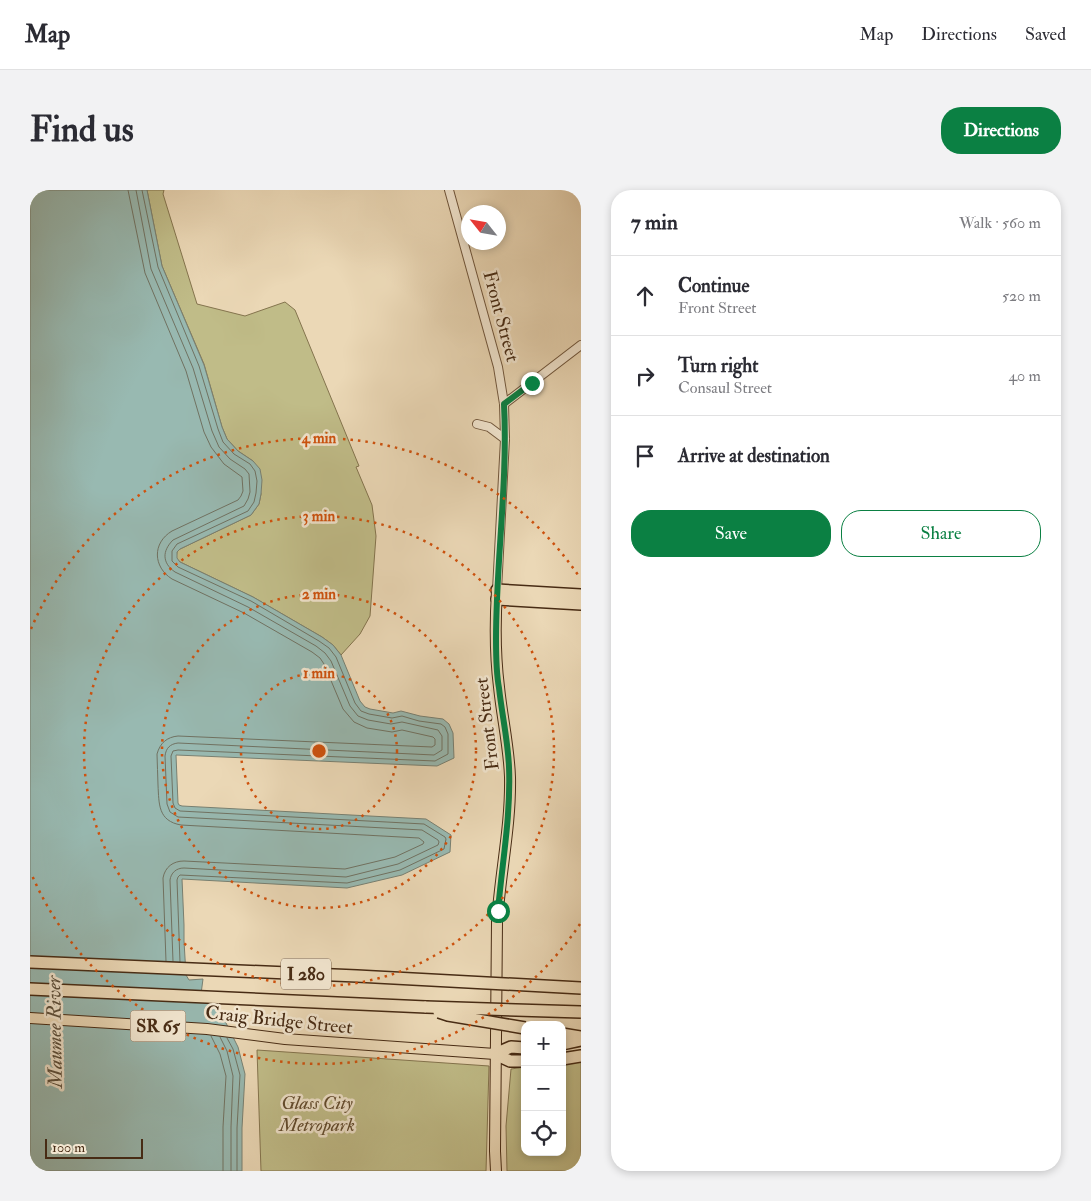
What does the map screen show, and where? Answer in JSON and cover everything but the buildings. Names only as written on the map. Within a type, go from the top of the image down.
[{"type":"highway","points":[[497,594],[581,595]]},
{"type":"highway","points":[[497,594],[581,604]]},
{"type":"highway","name":"I 280","points":[[30,962],[581,988]]},
{"type":"highway","name":"I 280","points":[[30,989],[581,1012]]},
{"type":"highway","points":[[426,1007],[448,1015],[521,1027]]},
{"type":"highway","points":[[566,1035],[581,1039]]},
{"type":"highway","points":[[566,1043],[581,1039]]},
{"type":"highway","points":[[495,1054],[511,1047],[521,1048]]},
{"type":"highway","points":[[495,1054],[510,1061],[521,1061]]},
{"type":"highway","points":[[566,1058],[581,1056]]},
{"type":"main road","name":"Front Street","points":[[496,1171],[494,1151],[497,922],[499,892],[508,830],[510,790],[507,741],[496,665],[497,594]]},
{"type":"main road","name":"Craig Bridge Street","points":[[30,1018],[207,1029],[286,1038],[495,1054]]},
{"type":"street","name":"Front Street","points":[[449,190],[498,367],[504,404],[505,439],[497,594]]},
{"type":"street","points":[[504,404],[581,345]]},
{"type":"street","points":[[477,424],[489,427],[505,439]]},
{"type":"green space","points":[[147,190],[164,190],[163,194],[197,304],[245,316],[285,302],[295,310],[359,466],[356,467],[372,505],[376,536],[370,616],[360,634],[341,655],[333,645],[322,637],[253,597],[180,562],[176,558],[177,552],[180,549],[251,515],[259,504],[261,494],[253,461],[238,451],[227,439],[222,427],[204,364],[162,266]]},
{"type":"green space","name":"Glass City Metropark","points":[[257,1050],[489,1066],[486,1171],[261,1171]]},
{"type":"green space","points":[[581,1060],[581,1171],[507,1171],[506,1126],[511,1069],[521,1068],[521,1156],[566,1156],[566,1062]]},
{"type":"water","name":"Maumee River","points":[[30,190],[147,190],[162,266],[204,365],[222,427],[227,439],[260,469],[262,480],[261,494],[259,504],[251,515],[180,549],[177,552],[177,558],[180,562],[253,597],[333,645],[341,655],[360,701],[365,707],[393,713],[401,711],[443,719],[449,724],[453,733],[454,758],[437,766],[176,755],[178,803],[182,806],[426,819],[451,835],[450,852],[402,875],[347,888],[182,879],[186,975],[189,980],[203,979],[201,994],[212,998],[223,1017],[238,1047],[245,1074],[242,1171],[30,1171]]},
{"type":"route","points":[[498,911],[508,830],[510,790],[508,753],[496,665],[497,598],[505,439],[504,404],[532,383]]}]
